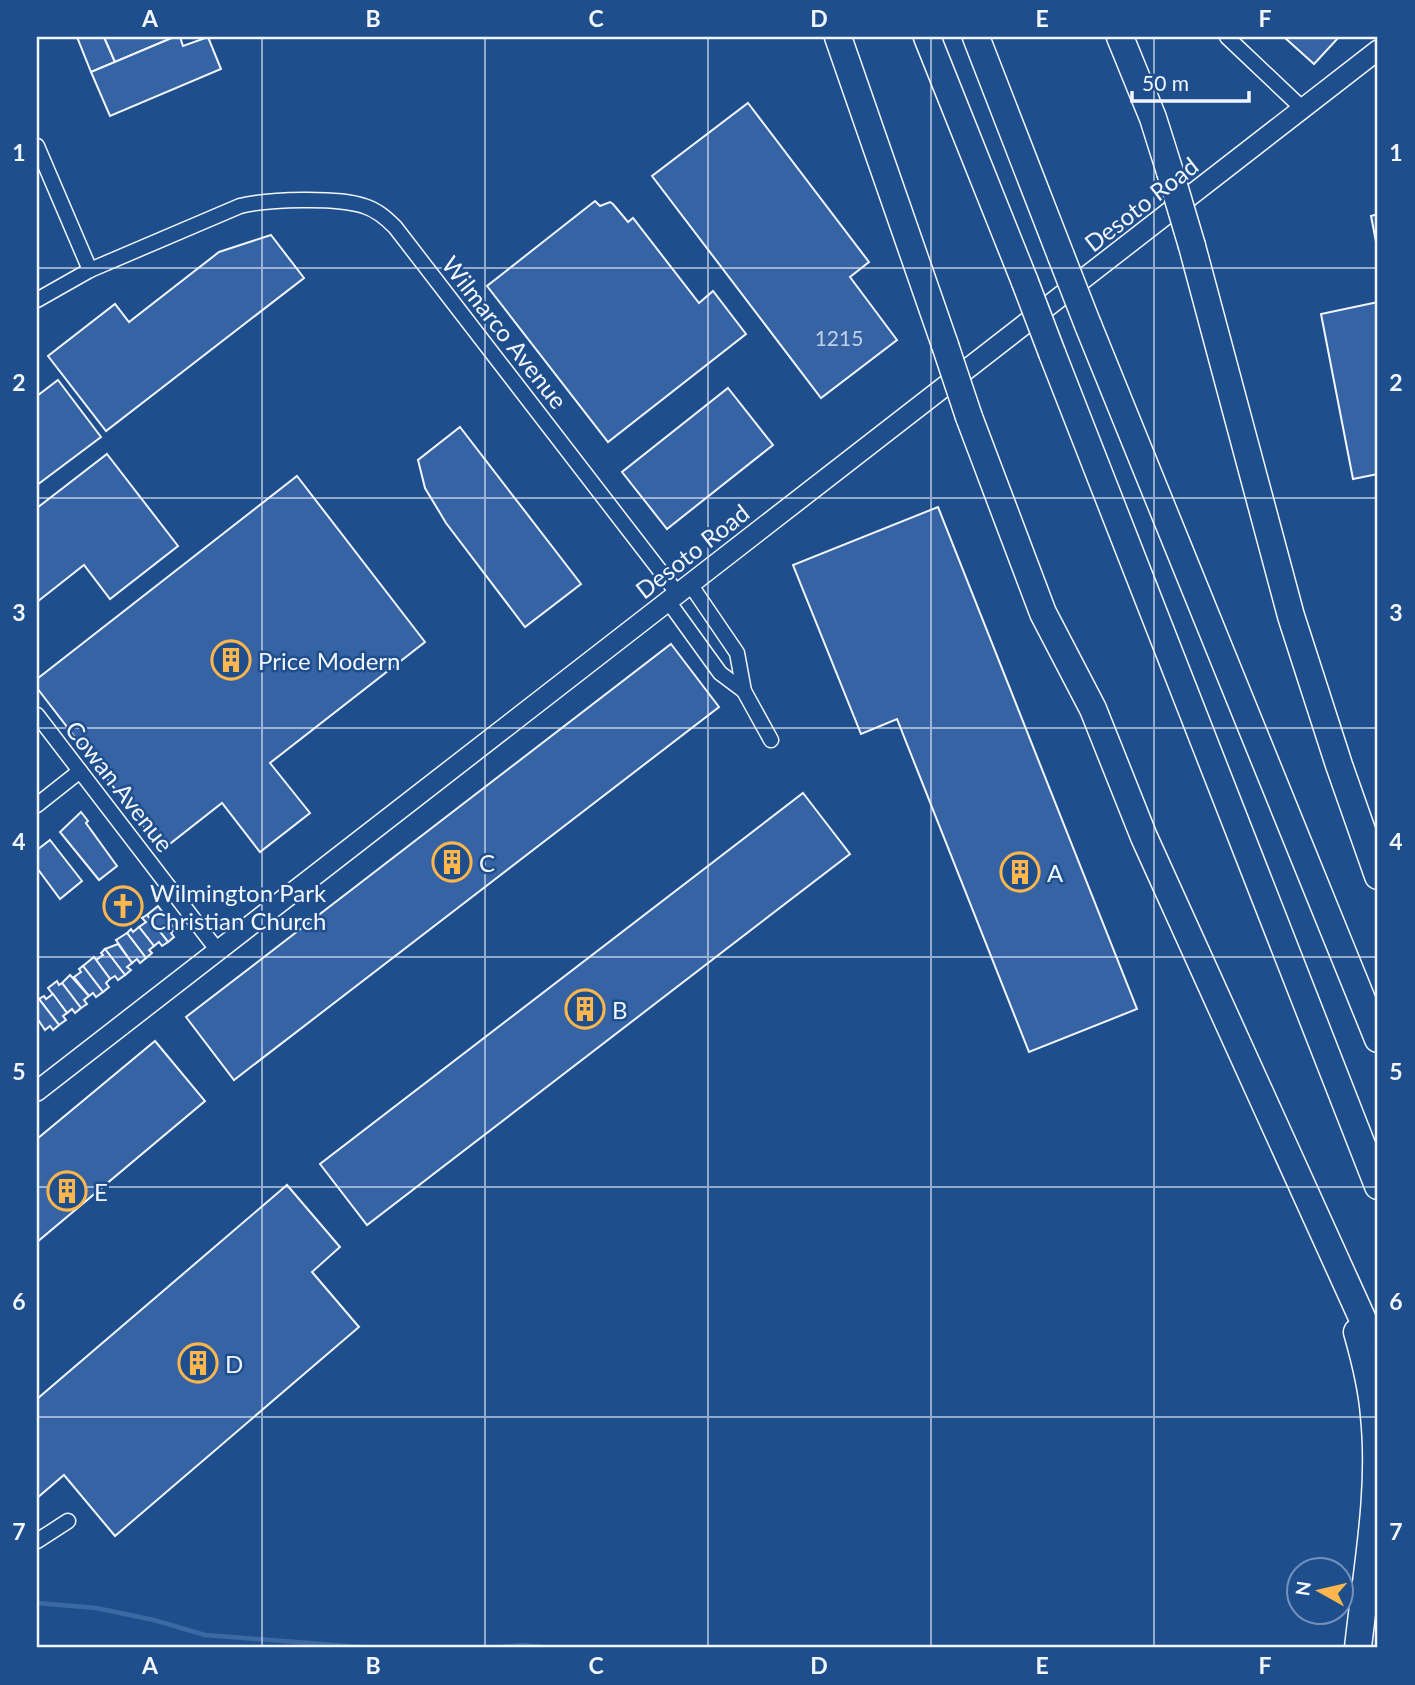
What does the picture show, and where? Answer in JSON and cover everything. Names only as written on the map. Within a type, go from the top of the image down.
[{"type":"highway","points":[[838,37],[969,417],[1043,613],[1093,709],[1144,837],[1378,1353]]},
{"type":"highway","points":[[928,37],[1378,1186]]},
{"type":"highway","points":[[976,37],[1088,325],[1378,1039]]},
{"type":"highway","points":[[1120,37],[1153,118],[1170,173],[1291,616],[1378,876]]},
{"type":"highway","points":[[1339,765],[1378,861]]},
{"type":"highway","points":[[1310,1206],[1357,1333],[1369,1378],[1374,1417],[1374,1510],[1357,1648]]},
{"type":"street","points":[[1227,37],[1303,109]]},
{"type":"street","name":"Desoto Road","points":[[37,1091],[1378,50]]},
{"type":"street","points":[[37,146],[90,270]]},
{"type":"street","name":"Wilmarco Avenue","points":[[37,300],[90,270],[240,206],[259,201],[345,202],[363,205],[380,213],[396,227],[678,593],[737,653],[744,691],[771,740]]},
{"type":"street","name":"Wilmarco Avenue","points":[[678,593],[720,673],[744,691]]},
{"type":"street","name":"Cowan Avenue","points":[[37,715],[218,951]]},
{"type":"street","points":[[37,805],[80,771]]},
{"type":"street","points":[[37,1541],[68,1521]]},
{"type":"building","points":[[77,37],[104,37],[115,62],[91,72]]},
{"type":"building","points":[[104,37],[174,37],[115,62]]},
{"type":"building","points":[[174,37],[180,37],[183,46],[208,37],[221,69],[110,116],[91,72]]},
{"type":"building","points":[[1284,37],[1339,37],[1314,64]]},
{"type":"building","points":[[748,103],[869,262],[850,277],[897,340],[821,398],[652,176]]},
{"type":"building","points":[[595,201],[600,206],[610,202],[628,222],[633,218],[699,303],[713,291],[746,334],[608,442],[487,286]]},
{"type":"building","points":[[1378,214],[1378,252],[1371,216]]},
{"type":"building","points":[[271,235],[304,278],[106,431],[48,356],[115,304],[129,322],[219,252]]},
{"type":"building","points":[[1378,302],[1378,474],[1353,479],[1321,314]]},
{"type":"building","points":[[58,380],[101,437],[37,485],[37,396]]},
{"type":"building","points":[[728,388],[773,445],[667,529],[622,472]]},
{"type":"building","points":[[460,427],[581,584],[525,627],[446,523],[425,488],[418,460]]},
{"type":"building","points":[[107,454],[178,546],[110,599],[84,565],[37,602],[37,508]]},
{"type":"building","name":"Price Modern","points":[[297,476],[425,642],[270,763],[310,813],[260,852],[222,803],[162,850],[37,688],[37,679]]},
{"type":"building","name":"A","points":[[938,507],[1137,1009],[1029,1052],[897,719],[861,734],[793,565]]},
{"type":"building","name":"C","points":[[671,644],[719,707],[234,1080],[186,1017]]},
{"type":"building","name":"B","points":[[803,793],[850,854],[367,1225],[320,1164]]},
{"type":"building","points":[[81,812],[117,866],[99,880],[60,832]]},
{"type":"building","points":[[50,840],[82,881],[60,899],[37,868],[37,850]]},
{"type":"building","points":[[158,906],[175,929],[171,933],[174,937],[168,942],[147,915]]},
{"type":"building","points":[[147,915],[168,942],[162,946],[159,942],[154,946],[139,927],[146,922],[142,918]]},
{"type":"building","points":[[139,927],[154,946],[149,950],[152,953],[146,958],[127,933]]},
{"type":"building","points":[[127,933],[146,958],[140,963],[137,959],[132,963],[116,940]]},
{"type":"building","points":[[118,944],[132,963],[127,967],[131,970],[125,975],[105,949]]},
{"type":"building","points":[[105,949],[125,975],[118,980],[115,976],[110,979],[96,960],[103,955],[101,953]]},
{"type":"building","points":[[94,957],[110,979],[106,983],[109,987],[103,992],[83,966]]},
{"type":"building","points":[[83,966],[103,992],[96,997],[93,993],[89,996],[74,977],[81,972],[79,969]]},
{"type":"building","points":[[70,975],[89,996],[84,1000],[87,1004],[81,1008],[62,983]]},
{"type":"building","points":[[57,981],[59,985],[62,983],[81,1008],[75,1013],[72,1009],[67,1013],[48,988]]},
{"type":"building","points":[[53,994],[67,1013],[63,1016],[66,1020],[59,1025],[39,999],[44,996],[46,999]]},
{"type":"building","points":[[39,999],[59,1025],[53,1030],[50,1026],[45,1030],[37,1018]]},
{"type":"building","name":"E","points":[[155,1041],[205,1101],[37,1242],[37,1139]]},
{"type":"building","name":"D","points":[[287,1185],[340,1247],[312,1272],[359,1327],[115,1536],[64,1475],[37,1498],[37,1399]]},
{"type":"waterway","points":[[37,1603],[96,1608],[154,1620],[205,1635],[374,1648]]},
{"type":"waterway","points":[[491,1648],[524,1645],[551,1648]]},
{"type":"place","name":"Price Modern","points":[[231,660]]},
{"type":"place","name":"C","points":[[452,862]]},
{"type":"place","name":"A","points":[[1020,872]]},
{"type":"place","name":"Wilmington Park Christian Church","points":[[123,906]]},
{"type":"place","name":"B","points":[[585,1009]]},
{"type":"place","name":"E","points":[[67,1191]]},
{"type":"place","name":"D","points":[[198,1363]]}]
